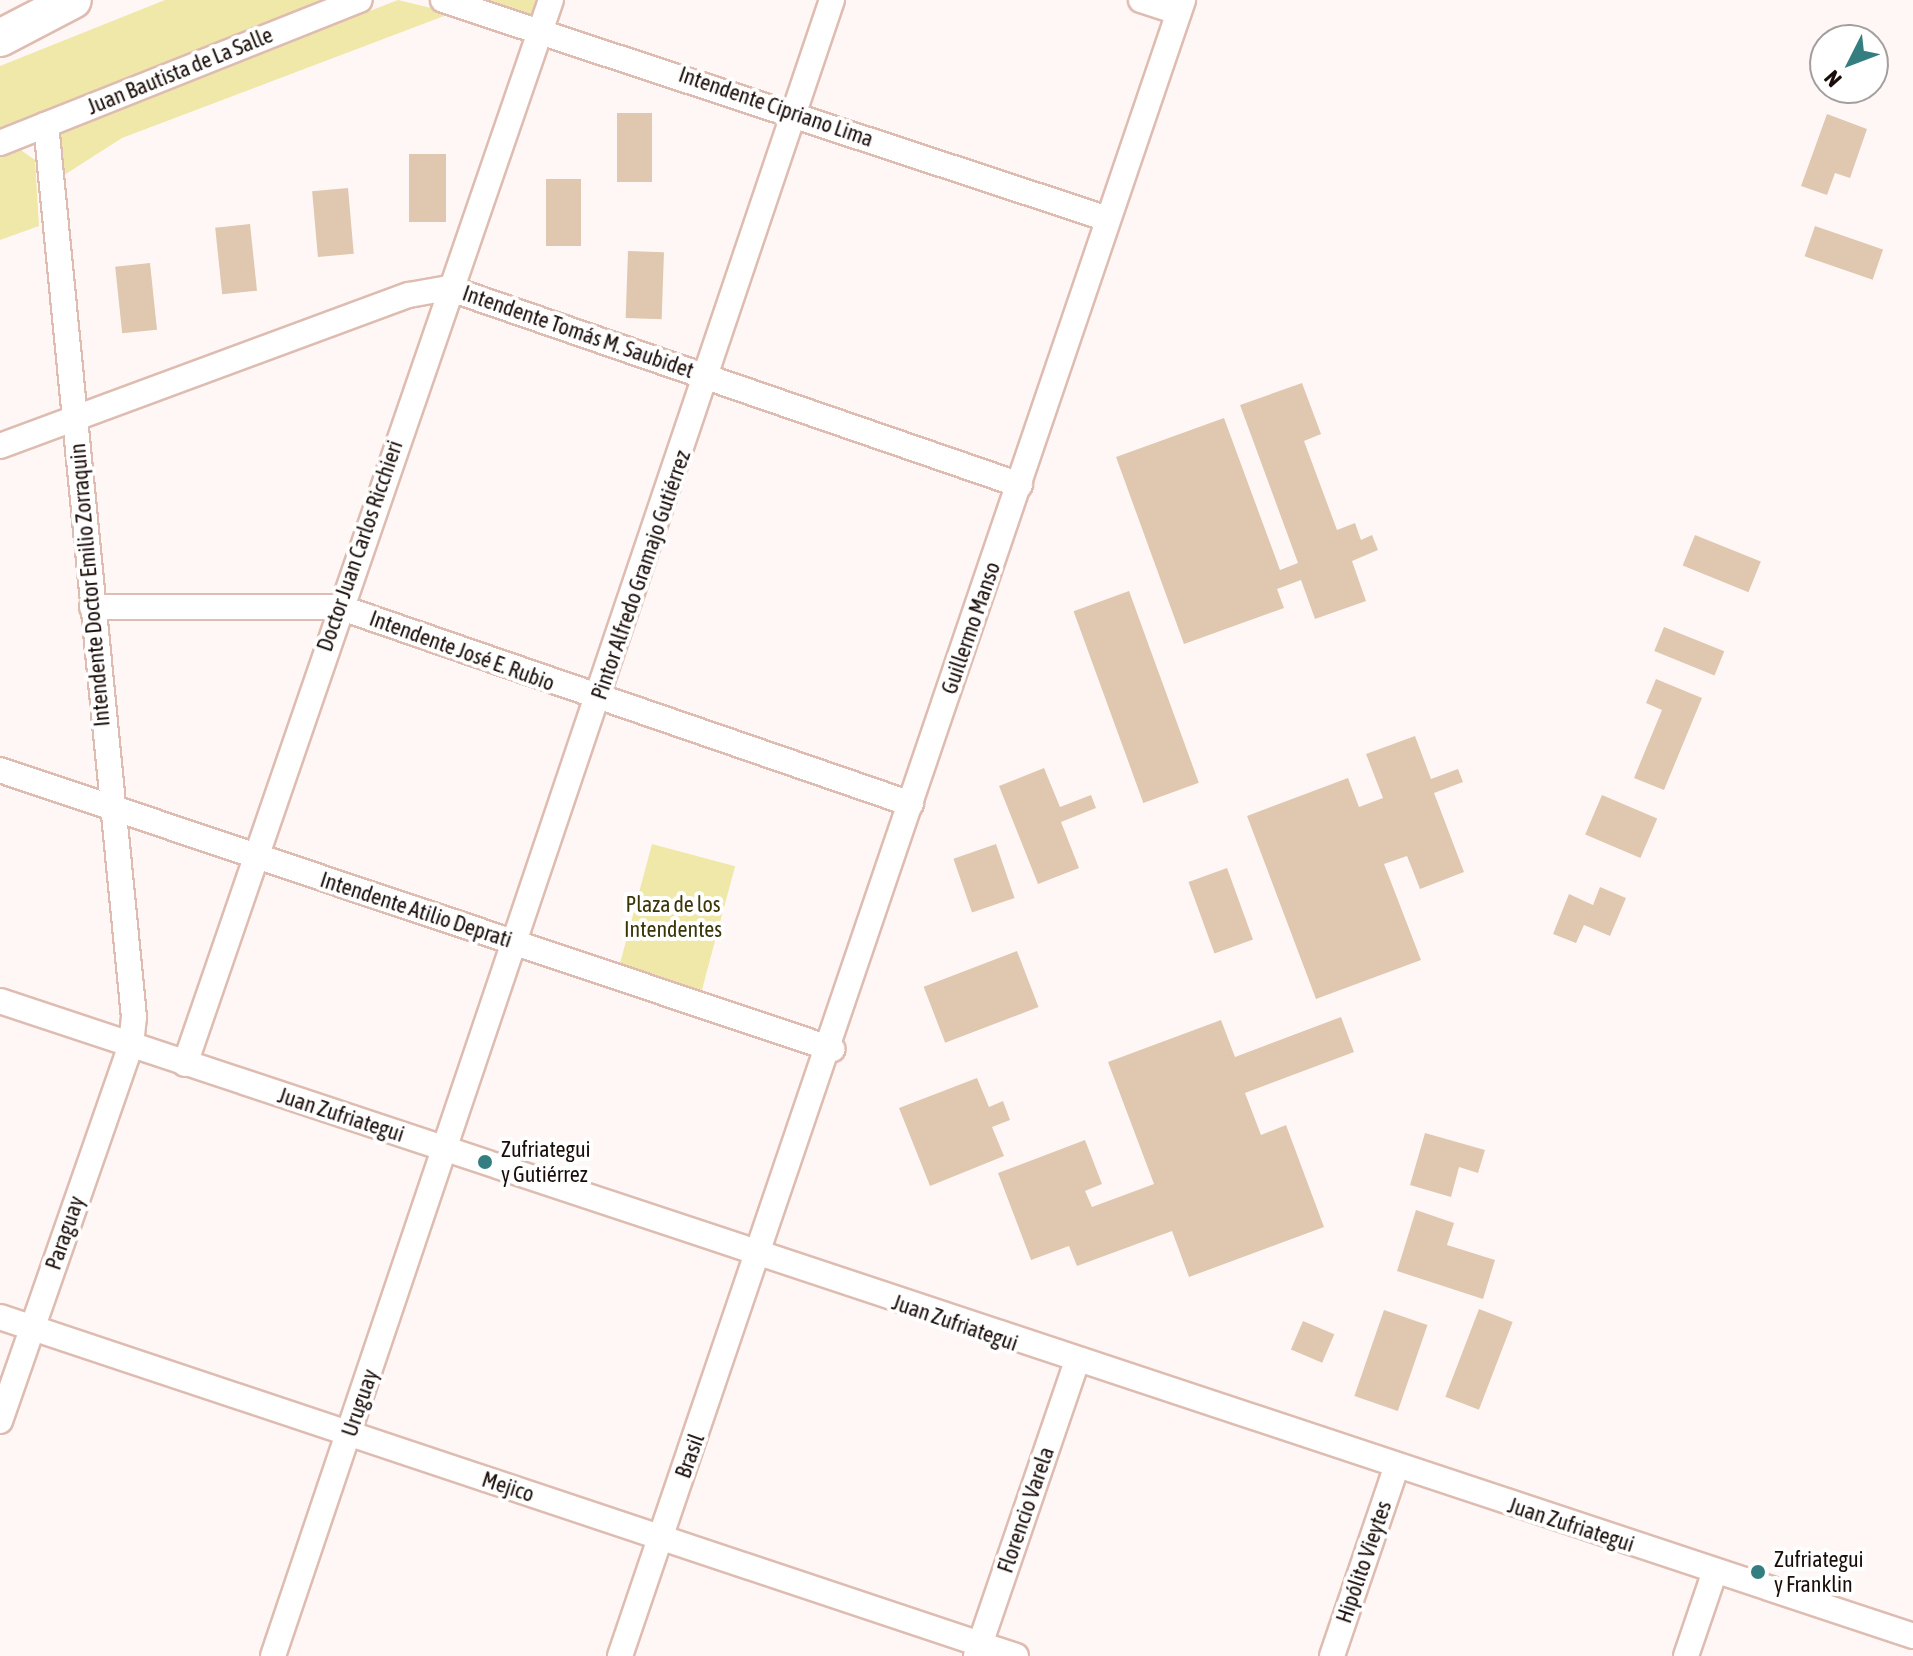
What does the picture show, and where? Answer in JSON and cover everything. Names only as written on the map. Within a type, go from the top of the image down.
[{"type":"highway","points":[[0,25],[65,0]]},
{"type":"highway","points":[[0,38],[73,0]]},
{"type":"street","name":"Juan Bautista de La Salle","points":[[0,143],[360,0]]},
{"type":"street","name":"Intendente Cipriano Lima","points":[[443,0],[540,29],[1108,219]]},
{"type":"street","name":"Doctor Juan Carlos Ricchieri","points":[[185,1064],[448,288],[551,0]]},
{"type":"street","name":"Pintor Alfredo Gramajo Gutiérrez","points":[[448,1150],[709,376],[832,0]]},
{"type":"street","points":[[1141,0],[1180,6]]},
{"type":"street","name":"Guillermo Manso","points":[[762,1256],[1180,6]]},
{"type":"street","name":"Intendente Doctor Emilio Zorraquin","points":[[46,124],[131,1045]]},
{"type":"street","name":"Intendente Tomás M. Saubidet","points":[[0,446],[409,295],[448,288],[1020,485]]},
{"type":"street","name":"Intendente José E. Rubio","points":[[92,607],[339,607],[911,804]]},
{"type":"street","name":"Intendente Atilio Deprati","points":[[0,770],[110,805],[253,858],[832,1049]]},
{"type":"street","name":"Juan Zufriategui","points":[[0,1001],[1076,1364],[1913,1636]]},
{"type":"street","name":"Paraguay","points":[[0,1421],[131,1045]]},
{"type":"street","name":"Uruguay","points":[[273,1656],[448,1150]]},
{"type":"street","name":"Brasil","points":[[620,1656],[762,1256]]},
{"type":"street","name":"Mejico","points":[[0,1317],[661,1537],[978,1650],[1016,1656]]},
{"type":"street","name":"Florencio Varela","points":[[978,1650],[1076,1364]]},
{"type":"street","name":"Hipólito Vieytes","points":[[1332,1656],[1396,1468]]},
{"type":"street","points":[[1686,1656],[1715,1571]]},
{"type":"green space","points":[[165,0],[333,0],[0,132],[0,66]]},
{"type":"green space","points":[[398,0],[452,13],[122,138],[61,177],[60,131]]},
{"type":"green space","points":[[476,0],[543,0],[535,21]]},
{"type":"green space","points":[[18,148],[35,160],[39,226],[0,240],[0,154]]},
{"type":"green space","name":"Plaza de los Intendentes","points":[[652,844],[735,866],[701,993],[618,971]]},
{"type":"building","points":[[617,113],[652,113],[652,182],[617,182]]},
{"type":"building","points":[[1827,114],[1867,129],[1850,178],[1835,173],[1827,195],[1801,186]]},
{"type":"building","points":[[409,154],[446,154],[446,222],[409,222]]},
{"type":"building","points":[[546,179],[581,179],[581,246],[546,246]]},
{"type":"building","points":[[348,188],[354,254],[318,257],[312,191]]},
{"type":"building","points":[[250,224],[257,291],[222,294],[215,228]]},
{"type":"building","points":[[1815,226],[1883,249],[1873,280],[1805,256]]},
{"type":"building","points":[[628,251],[664,252],[662,319],[626,318]]},
{"type":"building","points":[[150,263],[157,330],[122,333],[115,267]]},
{"type":"building","points":[[1302,383],[1321,434],[1304,441],[1337,530],[1355,523],[1361,540],[1372,535],[1378,550],[1352,561],[1366,601],[1315,619],[1301,580],[1277,589],[1284,608],[1184,644],[1116,457],[1224,418],[1280,570],[1298,563],[1240,405]]},
{"type":"building","points":[[1695,535],[1761,562],[1748,592],[1683,566]]},
{"type":"building","points":[[1129,591],[1199,783],[1143,803],[1074,611]]},
{"type":"building","points":[[1664,627],[1724,651],[1715,675],[1654,651]]},
{"type":"building","points":[[1656,679],[1702,698],[1664,790],[1634,778],[1662,710],[1646,703]]},
{"type":"building","points":[[1415,736],[1431,779],[1458,769],[1463,782],[1434,793],[1464,872],[1420,889],[1407,856],[1384,864],[1421,960],[1316,999],[1247,816],[1348,778],[1359,807],[1383,798],[1366,754]]},
{"type":"building","points":[[1044,768],[1060,807],[1091,795],[1096,808],[1061,822],[1079,868],[1038,884],[999,786]]},
{"type":"building","points":[[1602,795],[1657,818],[1640,858],[1585,835]]},
{"type":"building","points":[[996,844],[1015,898],[972,913],[953,859]]},
{"type":"building","points":[[1227,868],[1253,939],[1214,953],[1188,882]]},
{"type":"building","points":[[1600,887],[1626,898],[1610,936],[1584,925],[1576,943],[1553,934],[1569,894],[1593,905]]},
{"type":"building","points":[[1017,951],[1039,1007],[945,1043],[924,987]]},
{"type":"building","points":[[1341,1017],[1354,1052],[1245,1093],[1261,1135],[1286,1125],[1324,1227],[1189,1277],[1172,1231],[1077,1266],[1069,1246],[1031,1260],[998,1173],[1085,1140],[1102,1184],[1085,1191],[1092,1207],[1154,1184],[1108,1062],[1221,1020],[1235,1057]]},
{"type":"building","points":[[977,1078],[989,1107],[1003,1101],[1010,1120],[992,1127],[1004,1156],[930,1186],[899,1108]]},
{"type":"building","points":[[1425,1133],[1485,1150],[1478,1173],[1459,1167],[1451,1197],[1410,1185]]},
{"type":"building","points":[[1416,1210],[1454,1223],[1447,1245],[1495,1260],[1483,1299],[1397,1271]]},
{"type":"building","points":[[1479,1309],[1513,1322],[1479,1410],[1445,1397]]},
{"type":"building","points":[[1384,1310],[1427,1325],[1398,1411],[1354,1396]]},
{"type":"building","points":[[1303,1321],[1334,1334],[1322,1363],[1291,1350]]},
{"type":"place","name":"Zufriategui y Gutiérrez","points":[[485,1162]]},
{"type":"place","name":"Zufriategui y Franklin","points":[[1758,1572]]}]
